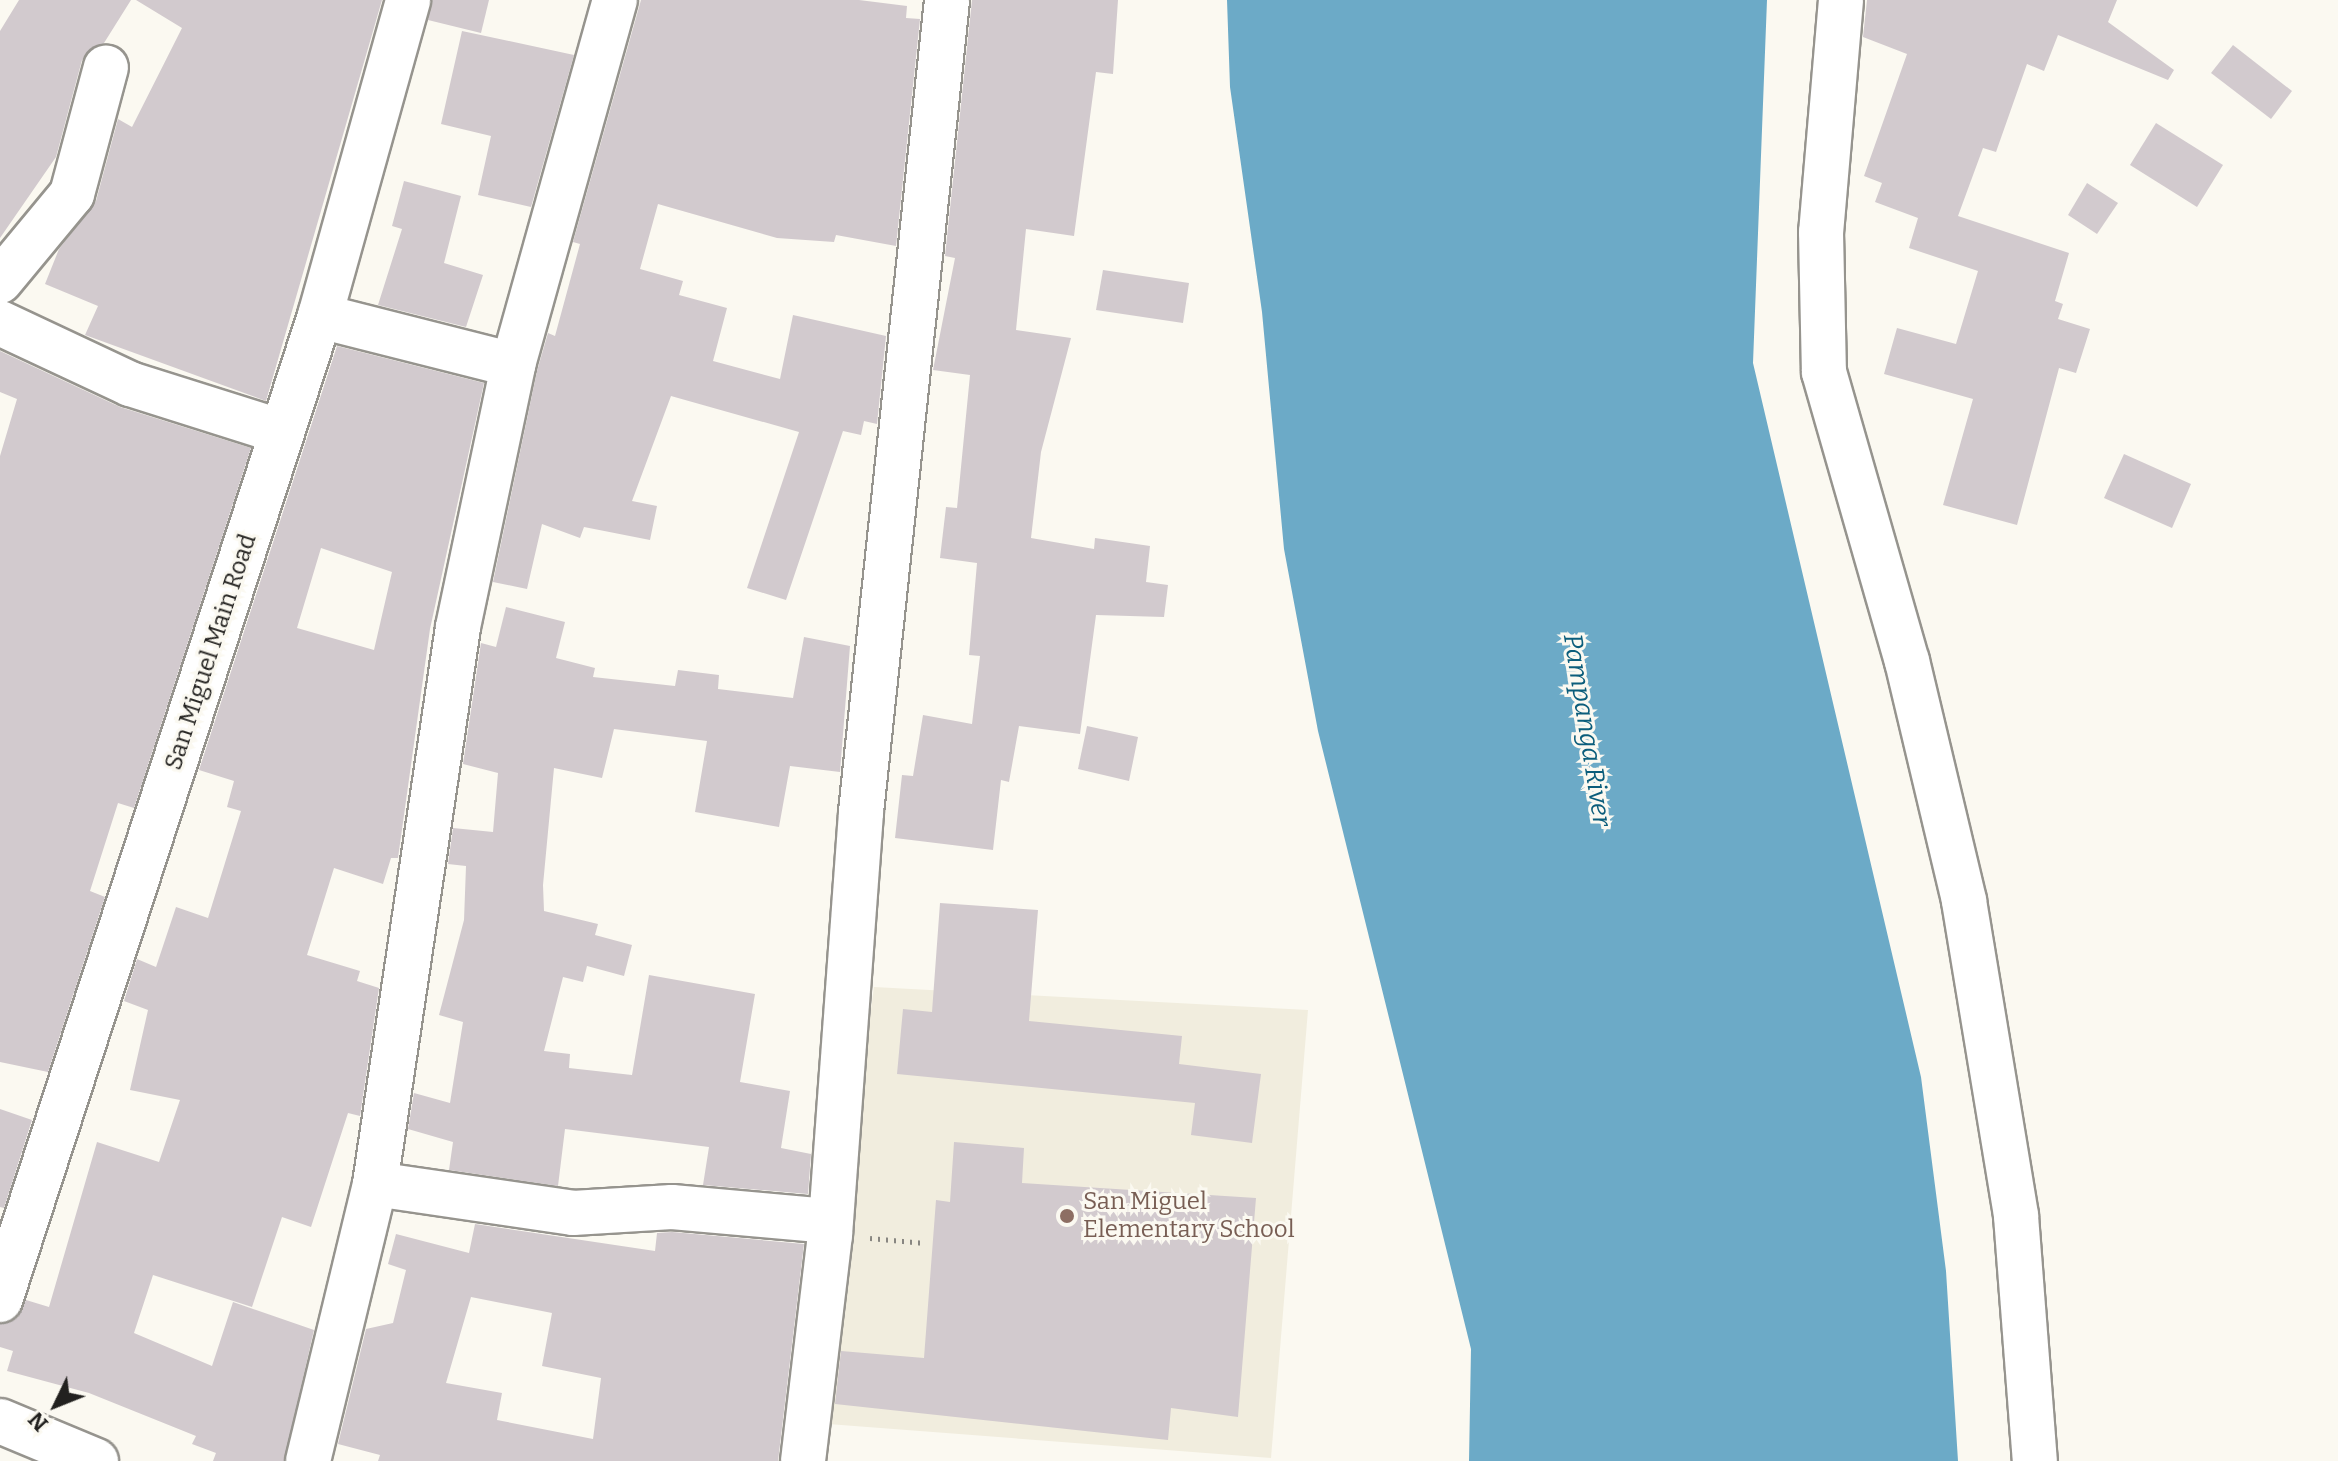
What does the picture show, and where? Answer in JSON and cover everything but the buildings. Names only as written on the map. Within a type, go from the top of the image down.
[{"type":"street","name":"San Miguel Main Road","points":[[0,1300],[320,316],[408,0]]},
{"type":"street","points":[[308,1461],[375,1184],[458,627],[513,365],[615,0]]},
{"type":"street","points":[[803,1461],[830,1228],[861,812],[947,0]]},
{"type":"street","points":[[1841,0],[1821,232],[1824,372],[1907,661],[1964,901],[2016,1216],[2035,1461]]},
{"type":"street","points":[[0,281],[72,194],[106,67]]},
{"type":"street","points":[[320,316],[513,365]]},
{"type":"street","points":[[0,323],[130,384],[282,432]]},
{"type":"street","points":[[375,1184],[573,1213],[672,1207],[830,1228]]},
{"type":"street","points":[[0,1421],[96,1461]]},
{"type":"path","points":[[830,1228],[925,1243]]},
{"type":"shaded area","name":"San Miguel Elementary School","points":[[874,987],[1308,1010],[1271,1458],[815,1423]]},
{"type":"water","name":"Pampanga River","points":[[1227,0],[1767,0],[1753,363],[1921,1077],[1946,1271],[1958,1461],[1469,1461],[1471,1349],[1318,731],[1284,549],[1262,312],[1230,87]]},
{"type":"place","name":"San Miguel Elementary School","points":[[1067,1216]]}]
